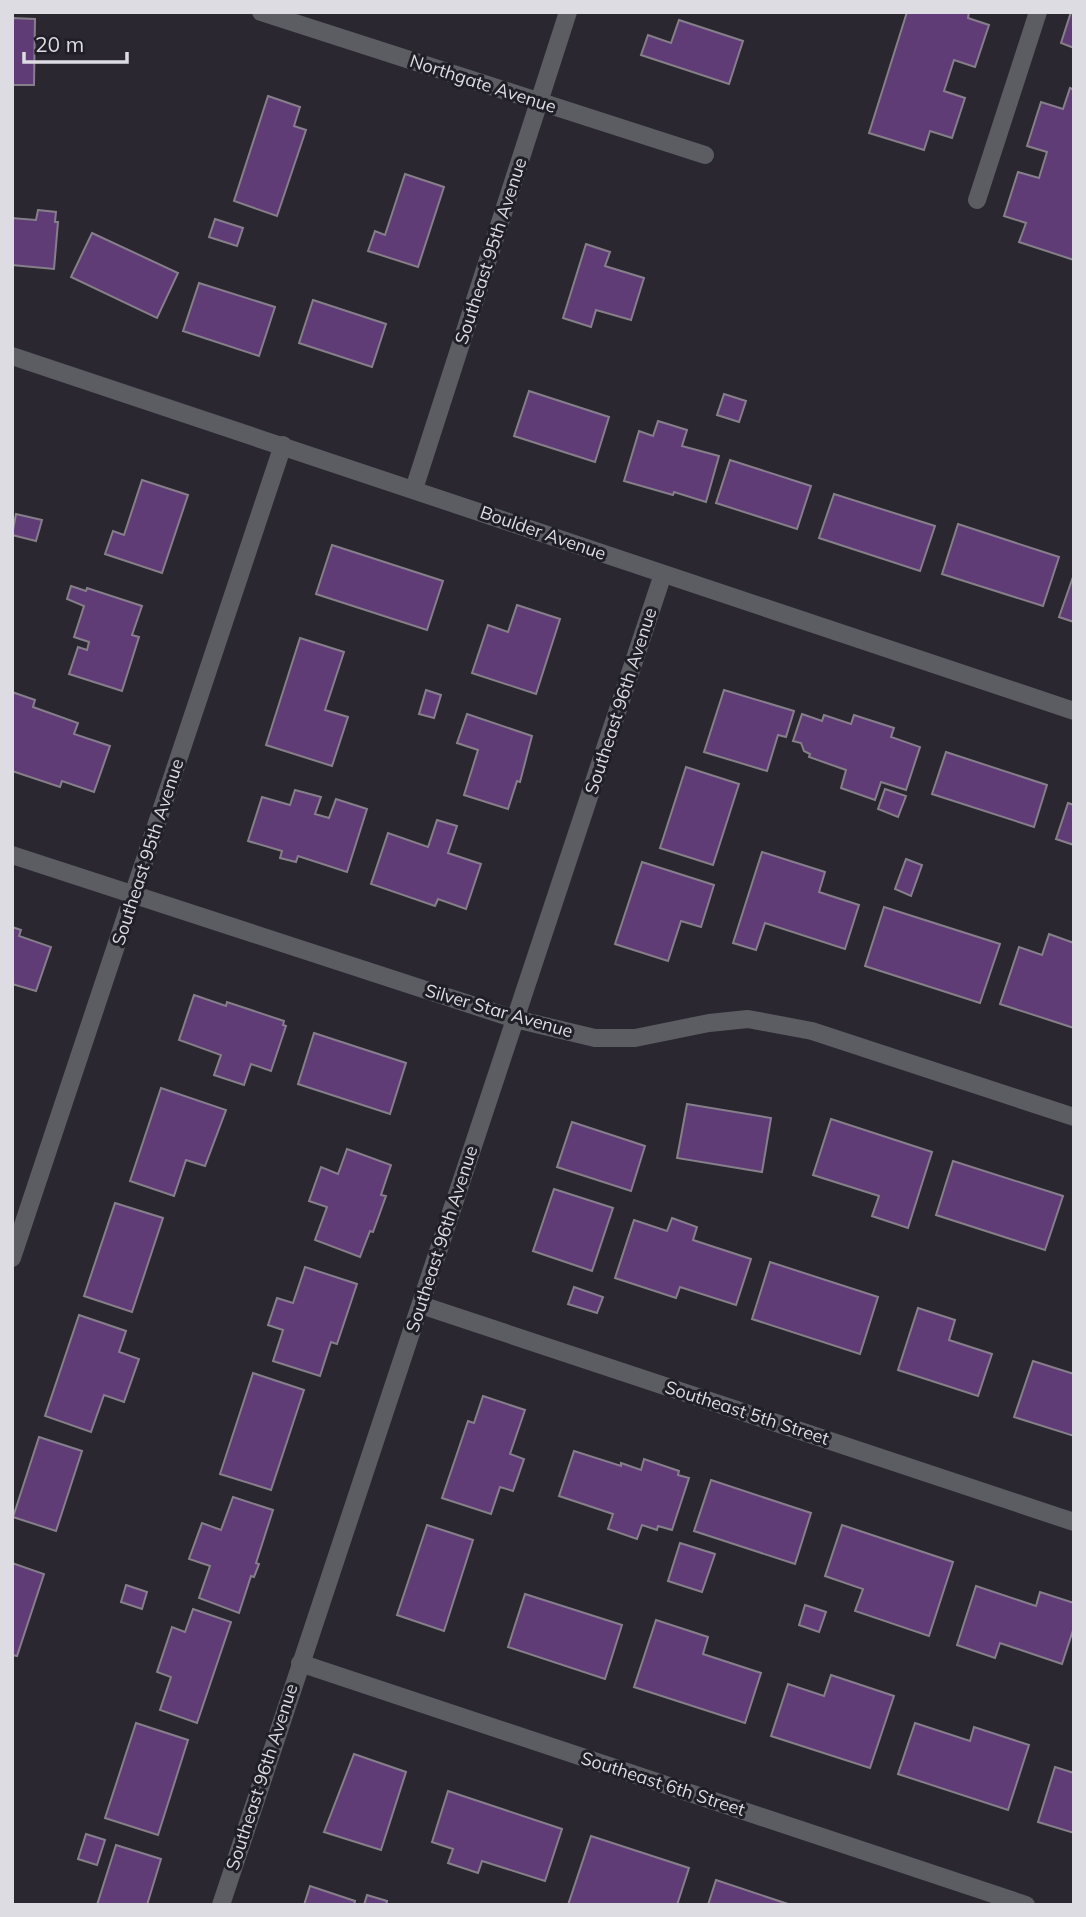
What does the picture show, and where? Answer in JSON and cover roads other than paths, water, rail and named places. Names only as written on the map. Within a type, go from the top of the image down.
[{"type":"street","name":"Northgate Avenue","points":[[261,12],[705,155]]},
{"type":"street","name":"Southeast 95th Avenue","points":[[414,489],[568,12]]},
{"type":"street","points":[[977,200],[1038,12]]},
{"type":"street","name":"Boulder Avenue","points":[[12,356],[1074,711]]},
{"type":"street","name":"Southeast 95th Avenue","points":[[12,1258],[283,445]]},
{"type":"street","name":"Southeast 96th Avenue","points":[[221,1905],[663,573]]},
{"type":"street","name":"Silver Star Avenue","points":[[12,855],[515,1019],[595,1038],[635,1038],[748,1018],[812,1031],[1074,1117]]},
{"type":"street","name":"Southeast 5th Street","points":[[421,1305],[1074,1522]]},
{"type":"street","name":"Southeast 6th Street","points":[[300,1663],[1026,1905]]}]
